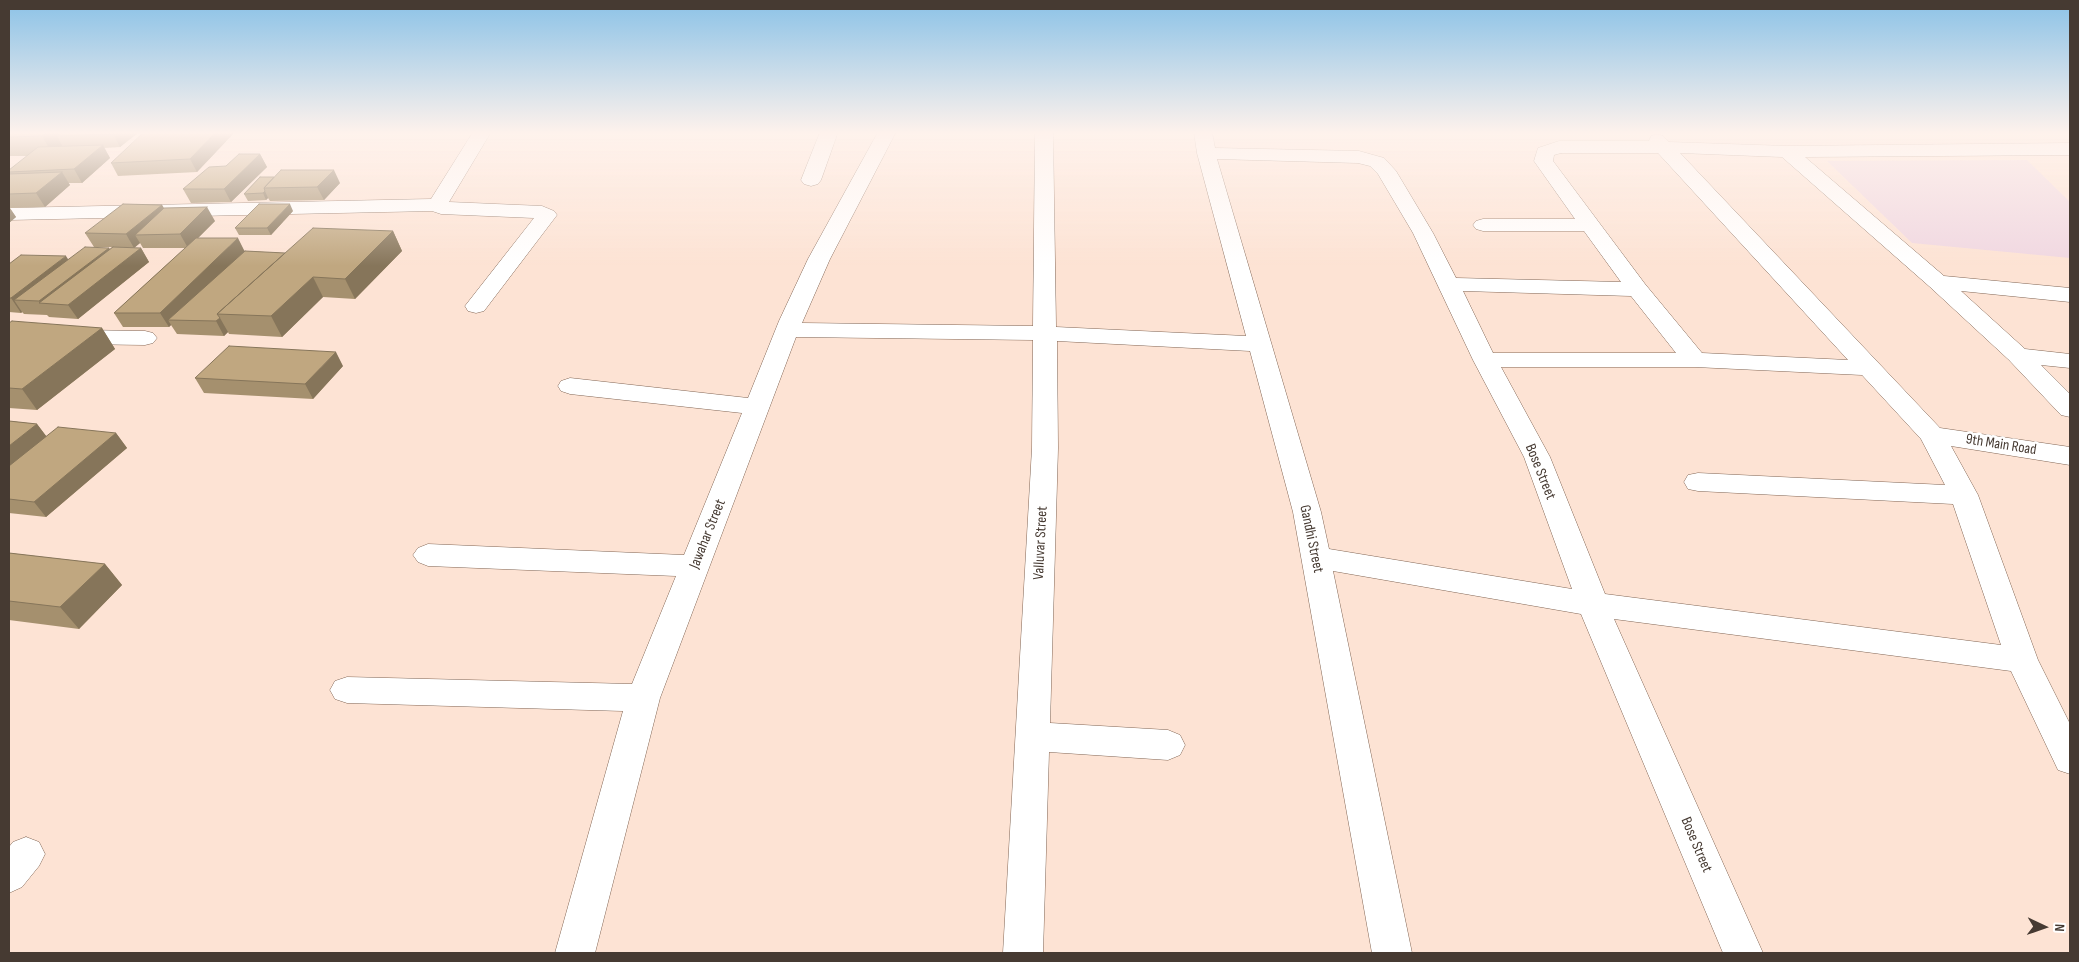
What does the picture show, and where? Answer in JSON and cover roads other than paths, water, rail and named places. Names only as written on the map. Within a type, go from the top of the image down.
[{"type":"street","points":[[437,205],[454,177]]},
{"type":"street","name":"Jawahar Street","points":[[576,953],[643,698],[788,330],[819,259],[863,177]]},
{"type":"street","name":"Valluvar Street","points":[[1023,953],[1045,448],[1044,177]]},
{"type":"street","name":"Gandhi Street","points":[[1215,177],[1307,512],[1392,953]]},
{"type":"street","name":"Bose Street","points":[[1390,177],[1423,233],[1485,360],[1537,457],[1592,604],[1743,953]]},
{"type":"street","points":[[1554,177],[1637,289],[1695,360]]},
{"type":"street","points":[[1691,177],[1932,435],[1964,495],[2022,660],[2070,759]]},
{"type":"street","points":[[1816,177],[1938,282],[2018,355],[2070,410]]},
{"type":"street","points":[[9,214],[437,205],[442,208],[542,212],[547,215],[476,306]]},
{"type":"street","points":[[1483,225],[1590,225]]},
{"type":"street","points":[[1938,282],[2070,295]]},
{"type":"street","points":[[1448,284],[1637,289]]},
{"type":"street","points":[[788,330],[1044,333],[1260,344]]},
{"type":"street","points":[[9,336],[145,338]]},
{"type":"street","points":[[2018,355],[2070,361]]},
{"type":"street","points":[[1485,360],[1695,360],[1870,368]]},
{"type":"street","points":[[570,386],[758,407]]},
{"type":"street","name":"9th Main Road","points":[[1932,435],[2070,456]]},
{"type":"street","points":[[1698,482],[1964,495]]},
{"type":"street","points":[[428,555],[695,566]]},
{"type":"street","points":[[1315,557],[1592,604],[2022,660]]},
{"type":"street","points":[[348,690],[643,698]]},
{"type":"street","points":[[1032,736],[1168,745]]}]
